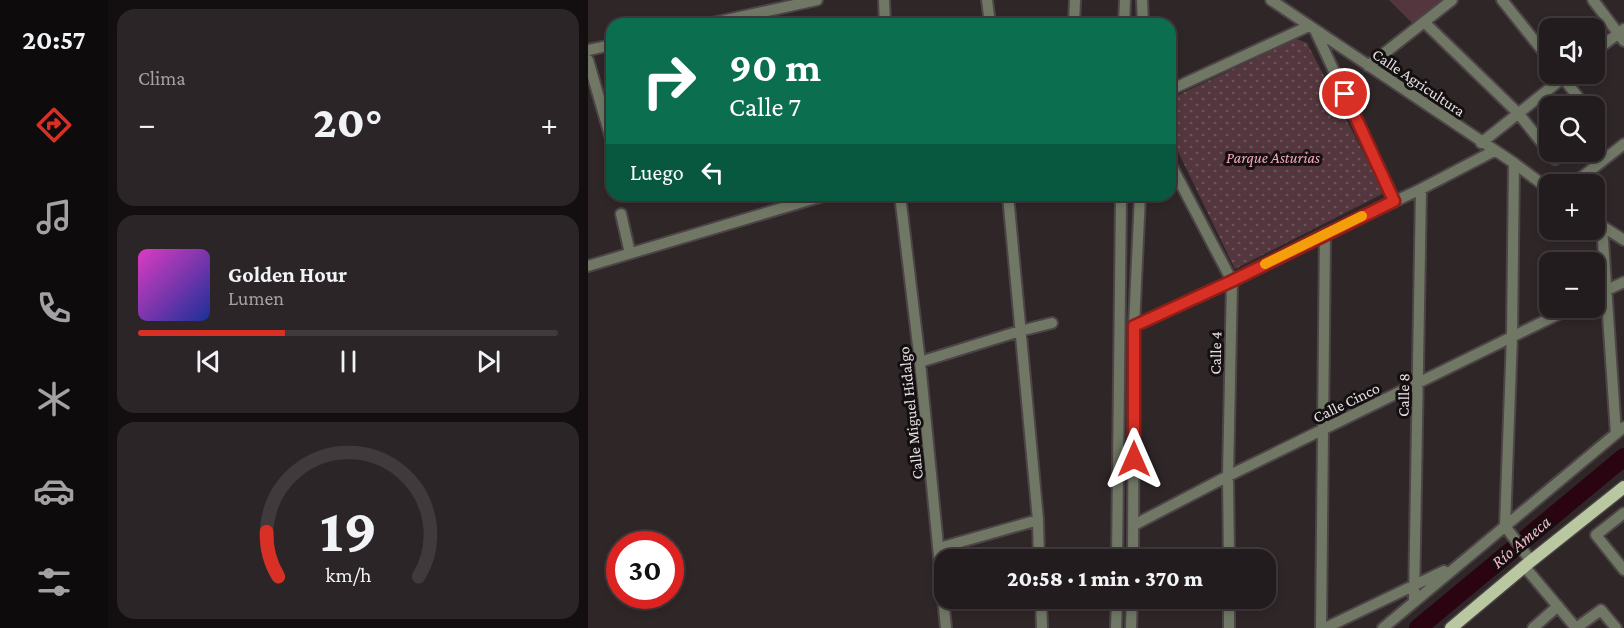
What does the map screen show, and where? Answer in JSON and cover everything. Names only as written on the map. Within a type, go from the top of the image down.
[{"type":"main road","points":[[1451,628],[1527,561],[1624,487]]},
{"type":"street","points":[[736,18],[818,0]]},
{"type":"street","points":[[987,0],[989,18]]},
{"type":"street","points":[[1074,18],[1075,0]]},
{"type":"street","points":[[1124,18],[1125,0]]},
{"type":"street","points":[[1142,0],[1143,18]]},
{"type":"street","name":"Calle Agricultura","points":[[1271,0],[1539,182]]},
{"type":"street","points":[[1368,66],[1452,0]]},
{"type":"street","points":[[1502,0],[1539,46]]},
{"type":"street","points":[[1593,0],[1622,34],[1605,45]]},
{"type":"street","points":[[883,1],[884,18]]},
{"type":"street","points":[[1424,22],[1518,113],[1539,139]]},
{"type":"street","points":[[1176,87],[1312,28],[1394,201]]},
{"type":"street","points":[[588,50],[606,46]]},
{"type":"street","points":[[588,60],[606,121]]},
{"type":"street","points":[[1481,142],[1553,84]]},
{"type":"street","points":[[1586,174],[1624,144]]},
{"type":"street","points":[[1134,326],[1232,281],[1494,151]]},
{"type":"street","points":[[1514,164],[1512,336],[1505,526],[1558,606],[1576,628],[1601,610],[1616,628]]},
{"type":"street","name":"Calle 4","points":[[1176,174],[1232,281],[1229,549]]},
{"type":"street","name":"Calle 8","points":[[1414,602],[1421,189]]},
{"type":"street","points":[[588,266],[806,201]]},
{"type":"street","name":"Calle Miguel Hidalgo","points":[[901,201],[920,363],[946,628]]},
{"type":"street","points":[[1009,201],[1039,549]]},
{"type":"street","points":[[1117,549],[1121,201]]},
{"type":"street","points":[[1133,549],[1134,326],[1140,201]]},
{"type":"street","points":[[621,214],[630,253]]},
{"type":"street","points":[[1605,228],[1624,240]]},
{"type":"street","points":[[1325,234],[1323,628],[1459,564]]},
{"type":"street","points":[[1383,628],[1620,430],[1600,240]]},
{"type":"street","points":[[1606,290],[1624,282]]},
{"type":"street","name":"Calle Cinco","points":[[1134,525],[1228,476],[1550,318]]},
{"type":"street","points":[[920,363],[1052,323]]},
{"type":"street","points":[[1624,513],[1596,535],[1624,570]]},
{"type":"street","points":[[939,548],[1038,520]]},
{"type":"street","points":[[1533,628],[1558,606]]},
{"type":"street","points":[[1041,609],[1042,628]]},
{"type":"street","points":[[1116,628],[1117,609]]},
{"type":"street","points":[[1131,628],[1132,609]]},
{"type":"street","points":[[1229,609],[1229,628]]},
{"type":"green space","points":[[1389,0],[1443,0],[1413,24]]},
{"type":"green space","name":"Parque Asturias","points":[[1296,39],[1307,43],[1384,193],[1235,269],[1176,147],[1176,96]]},
{"type":"waterway","name":"Río Ameca","points":[[1418,628],[1624,457]]},
{"type":"slow traffic","points":[[1265,264],[1362,216]]},
{"type":"route","points":[[1134,459],[1134,326],[1232,281],[1394,201],[1345,94]]}]
